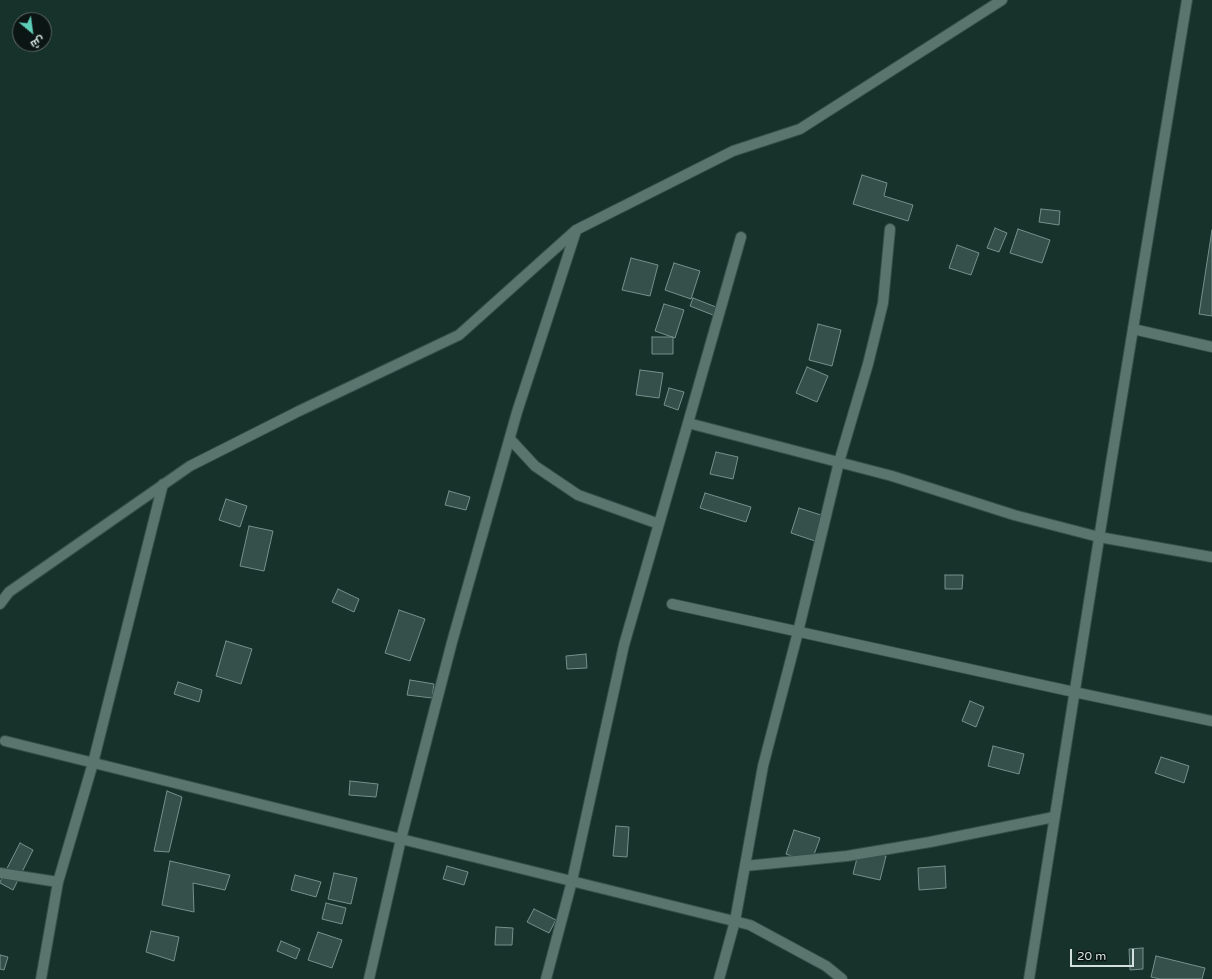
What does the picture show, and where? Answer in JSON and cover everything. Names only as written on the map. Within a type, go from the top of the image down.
[{"type":"street","points":[[0,604],[10,592],[163,484],[197,462],[299,411],[459,335],[576,230],[733,151],[800,129],[1002,0]]},
{"type":"street","points":[[1028,979],[1187,0]]},
{"type":"street","points":[[719,979],[735,921],[762,766],[798,632],[839,462],[868,364],[883,303],[890,229]]},
{"type":"street","points":[[369,979],[401,839],[452,642],[510,439],[576,230]]},
{"type":"street","points":[[546,979],[572,881],[624,645],[741,237]]},
{"type":"street","points":[[1133,329],[1212,347]]},
{"type":"street","points":[[688,423],[892,476],[1014,515],[1099,537],[1212,557]]},
{"type":"street","points":[[510,439],[535,466],[578,495],[659,524]]},
{"type":"street","points":[[41,979],[58,882],[93,762],[163,484]]},
{"type":"street","points":[[672,604],[1212,721]]},
{"type":"street","points":[[5,740],[750,925],[826,966],[842,979]]},
{"type":"street","points":[[745,866],[847,856],[930,842],[1054,817]]},
{"type":"street","points":[[0,873],[58,882]]},
{"type":"building","points":[[862,175],[887,183],[884,196],[913,205],[908,221],[853,204]]},
{"type":"building","points":[[1041,209],[1060,211],[1059,225],[1039,222]]},
{"type":"building","points":[[995,228],[1007,233],[999,252],[987,248]]},
{"type":"building","points":[[1018,229],[1050,240],[1042,263],[1010,253]]},
{"type":"building","points":[[1212,230],[1212,316],[1199,314]]},
{"type":"building","points":[[957,245],[979,253],[971,275],[949,268]]},
{"type":"building","points":[[631,258],[658,265],[650,296],[622,290]]},
{"type":"building","points":[[674,263],[700,271],[691,299],[665,290]]},
{"type":"building","points":[[693,298],[716,307],[713,315],[690,306]]},
{"type":"building","points":[[664,304],[684,310],[675,338],[655,331]]},
{"type":"building","points":[[818,324],[841,330],[832,366],[809,360]]},
{"type":"building","points":[[652,337],[673,337],[673,354],[652,354]]},
{"type":"building","points":[[807,367],[828,376],[817,402],[796,393]]},
{"type":"building","points":[[640,370],[663,373],[659,398],[636,395]]},
{"type":"building","points":[[669,388],[684,392],[678,410],[664,405]]},
{"type":"building","points":[[716,452],[738,457],[733,479],[710,474]]},
{"type":"building","points":[[449,491],[470,497],[466,510],[445,505]]},
{"type":"building","points":[[705,493],[751,507],[746,522],[700,508]]},
{"type":"building","points":[[226,499],[247,506],[240,527],[219,520]]},
{"type":"building","points":[[799,508],[824,516],[815,541],[791,533]]},
{"type":"building","points":[[249,526],[273,531],[264,571],[240,566]]},
{"type":"building","points":[[945,575],[963,575],[962,589],[945,589]]},
{"type":"building","points":[[338,589],[359,599],[354,612],[332,602]]},
{"type":"building","points":[[399,610],[425,619],[410,661],[385,653]]},
{"type":"building","points":[[226,641],[252,649],[241,684],[216,676]]},
{"type":"building","points":[[586,654],[587,668],[567,669],[566,656]]},
{"type":"building","points":[[410,680],[434,684],[432,698],[407,695]]},
{"type":"building","points":[[178,682],[202,690],[199,702],[174,694]]},
{"type":"building","points":[[970,701],[984,707],[976,727],[962,721]]},
{"type":"building","points":[[993,746],[1024,754],[1019,774],[988,766]]},
{"type":"building","points":[[1161,757],[1189,766],[1184,783],[1155,773]]},
{"type":"building","points":[[350,781],[378,784],[376,797],[349,795]]},
{"type":"building","points":[[167,791],[182,797],[169,852],[154,851]]},
{"type":"building","points":[[616,826],[629,827],[627,857],[613,856]]},
{"type":"building","points":[[794,830],[820,838],[811,863],[786,854]]},
{"type":"building","points":[[20,843],[33,850],[13,890],[0,882]]},
{"type":"building","points":[[859,850],[886,856],[880,880],[853,874]]},
{"type":"building","points":[[170,861],[230,875],[225,890],[193,883],[194,912],[162,905]]},
{"type":"building","points":[[447,866],[468,872],[464,885],[443,879]]},
{"type":"building","points":[[945,866],[946,888],[919,890],[918,868]]},
{"type":"building","points":[[334,873],[357,878],[351,904],[328,899]]},
{"type":"building","points":[[295,875],[321,882],[316,897],[291,890]]},
{"type":"building","points":[[326,903],[346,908],[342,924],[322,919]]},
{"type":"building","points":[[534,909],[556,920],[549,933],[527,922]]},
{"type":"building","points":[[496,927],[513,928],[512,945],[495,945]]},
{"type":"building","points":[[151,931],[179,937],[174,961],[146,952]]},
{"type":"building","points":[[318,932],[342,940],[332,968],[308,960]]},
{"type":"building","points":[[281,941],[300,949],[296,959],[277,951]]},
{"type":"building","points":[[1143,948],[1143,969],[1130,970],[1129,949]]},
{"type":"building","points":[[0,955],[8,957],[4,970],[0,969]]},
{"type":"building","points":[[1156,956],[1205,968],[1202,979],[1160,979],[1151,977]]}]
